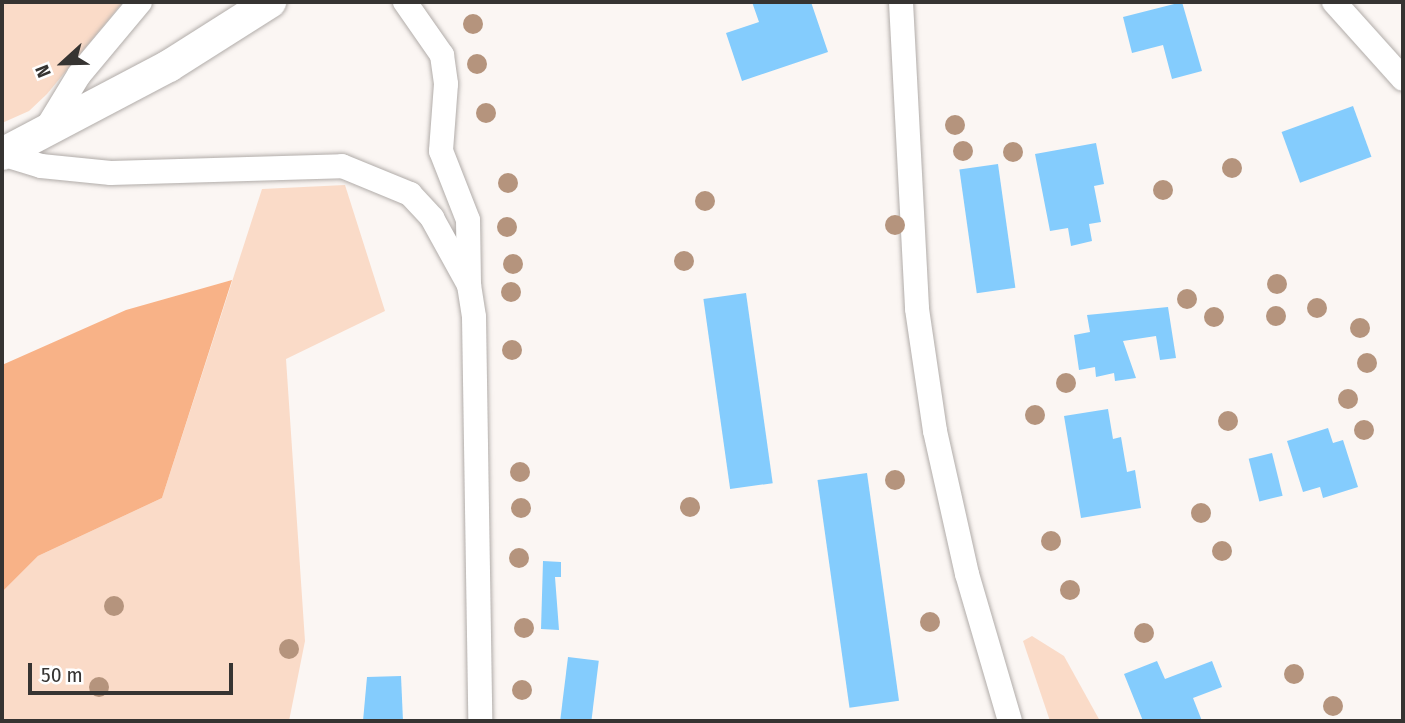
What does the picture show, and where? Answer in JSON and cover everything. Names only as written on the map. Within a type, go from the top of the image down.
[{"type":"street","points":[[43,134],[79,75],[140,2]]},
{"type":"street","points":[[2,154],[169,66],[270,2]]},
{"type":"street","points":[[405,2],[442,55],[446,84],[441,150],[468,220],[469,285],[474,317],[480,721]]},
{"type":"street","points":[[901,2],[917,309],[935,431],[967,574],[1010,721]]},
{"type":"street","points":[[1334,2],[1403,79]]},
{"type":"street","points":[[2,154],[75,171],[309,163],[368,172],[410,194],[432,218],[469,285]]},
{"type":"shaded area","points":[[2,2],[123,2],[47,94],[29,111],[2,123]]},
{"type":"shaded area","points":[[345,185],[385,311],[286,359],[305,641],[289,721],[2,721],[2,592],[38,556],[162,498],[262,189]]},
{"type":"shaded area","points":[[232,280],[162,498],[38,556],[2,592],[2,365],[126,310]]},
{"type":"shaded area","points":[[1032,636],[1064,656],[1100,721],[1050,721],[1023,641]]},
{"type":"building","points":[[752,2],[811,2],[828,52],[742,81],[726,33],[759,22]]},
{"type":"building","points":[[1182,2],[1202,71],[1172,79],[1163,45],[1132,53],[1123,17]]},
{"type":"building","points":[[1353,106],[1371,157],[1300,183],[1282,132]]},
{"type":"building","points":[[1096,143],[1104,184],[1094,186],[1101,222],[1089,224],[1092,241],[1071,246],[1068,228],[1050,231],[1035,154]]},
{"type":"building","points":[[998,164],[1015,288],[977,293],[959,169]]},
{"type":"building","points":[[746,293],[773,483],[730,489],[703,299]]},
{"type":"building","points":[[1168,307],[1176,358],[1160,360],[1156,336],[1123,341],[1136,378],[1115,381],[1114,373],[1096,377],[1095,367],[1079,370],[1074,335],[1090,332],[1087,315]]},
{"type":"building","points":[[1108,409],[1113,439],[1121,437],[1127,472],[1135,470],[1141,508],[1081,518],[1064,416]]},
{"type":"building","points":[[1328,428],[1333,443],[1343,440],[1358,487],[1323,498],[1320,487],[1303,492],[1287,441]]},
{"type":"building","points":[[1272,453],[1283,496],[1259,501],[1249,459]]},
{"type":"building","points":[[867,473],[899,701],[849,708],[817,480]]},
{"type":"building","points":[[543,561],[561,562],[561,577],[555,577],[559,630],[541,629]]},
{"type":"building","points":[[568,657],[599,661],[591,721],[560,721]]},
{"type":"building","points":[[1157,661],[1165,679],[1212,661],[1222,687],[1193,698],[1202,721],[1143,721],[1124,674]]},
{"type":"building","points":[[401,676],[403,721],[363,721],[367,677]]}]
